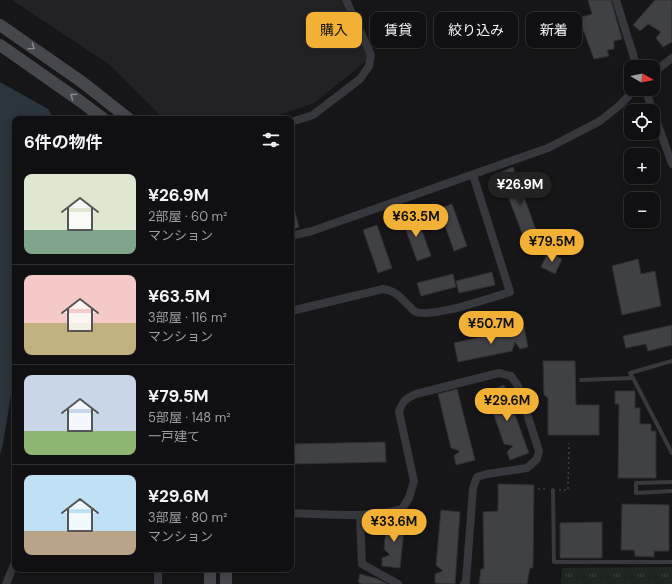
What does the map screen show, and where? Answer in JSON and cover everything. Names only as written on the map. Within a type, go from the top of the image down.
[{"type":"main road","points":[[0,25],[82,82],[125,116]]},
{"type":"main road","points":[[0,45],[100,116]]},
{"type":"main road","points":[[210,572],[210,584]]},
{"type":"main road","points":[[226,572],[226,584]]},
{"type":"street","points":[[294,121],[313,115],[360,79],[369,66],[371,56],[346,0]]},
{"type":"street","points":[[616,0],[635,60]]},
{"type":"street","points":[[660,67],[672,58]]},
{"type":"street","points":[[294,235],[312,231],[548,148],[600,122],[628,96]]},
{"type":"street","points":[[660,131],[672,164]]},
{"type":"street","points":[[294,310],[383,289],[391,290],[399,295],[414,311],[427,314],[464,306],[510,292],[473,175]]},
{"type":"street","points":[[294,513],[360,515],[386,513],[402,509],[409,498],[414,481],[399,412],[407,397],[499,373],[511,376],[518,386],[539,451],[537,459],[527,468],[477,477],[473,488],[464,584]]},
{"type":"street","points":[[360,515],[362,564],[398,584]]},
{"type":"street","points":[[6,584],[12,569]]},
{"type":"street","points":[[158,572],[158,584]]},
{"type":"lane","points":[[672,361],[630,373],[672,453]]},
{"type":"lane","points":[[581,380],[633,378]]},
{"type":"lane","points":[[672,482],[636,483],[636,493],[672,491]]},
{"type":"lane","points":[[553,490],[554,562],[672,562]]},
{"type":"path","points":[[538,489],[568,490],[569,442]]},
{"type":"shaded area","points":[[12,0],[341,0],[347,12],[306,12],[306,48],[362,48],[362,44],[369,59],[314,103],[277,116],[161,116],[110,65]]},
{"type":"shaded area","points":[[0,82],[48,109],[52,116],[12,116],[12,388],[0,454]]},
{"type":"green space","points":[[672,567],[672,584],[561,584],[562,568]]},
{"type":"building","points":[[588,0],[611,0],[622,39],[614,41],[614,49],[607,50],[609,56],[594,59],[582,27],[582,17],[592,14]]},
{"type":"building","points":[[655,0],[672,0],[672,42],[663,47],[656,38],[661,32],[648,24],[640,31],[633,25]]},
{"type":"building","points":[[513,167],[540,241],[527,246],[499,173]]},
{"type":"building","points":[[452,204],[467,246],[454,251],[439,209]]},
{"type":"building","points":[[294,209],[299,227],[294,229]]},
{"type":"building","points":[[416,214],[431,256],[417,261],[402,219]]},
{"type":"building","points":[[377,225],[392,268],[378,273],[363,230]]},
{"type":"building","points":[[548,252],[562,259],[555,274],[541,267]]},
{"type":"building","points":[[638,259],[641,274],[655,271],[661,306],[622,315],[612,266]]},
{"type":"building","points":[[492,272],[495,285],[459,293],[456,281]]},
{"type":"building","points":[[453,274],[456,287],[421,296],[417,283]]},
{"type":"building","points":[[672,325],[672,345],[648,351],[646,344],[626,348],[623,336]]},
{"type":"building","points":[[524,327],[528,347],[520,349],[515,342],[512,351],[458,362],[454,343]]},
{"type":"building","points":[[543,361],[575,361],[576,405],[599,405],[599,435],[548,435],[548,398],[544,395]]},
{"type":"building","points":[[504,385],[529,453],[510,460],[507,452],[513,446],[504,444],[486,392]]},
{"type":"building","points":[[457,389],[475,460],[456,465],[454,456],[460,451],[451,448],[438,394]]},
{"type":"building","points":[[615,391],[635,391],[635,408],[640,408],[640,424],[651,424],[651,431],[656,431],[656,478],[618,478],[619,404],[615,404]]},
{"type":"building","points":[[385,442],[386,462],[294,464],[294,444]]},
{"type":"building","points":[[498,484],[534,485],[533,568],[530,568],[527,584],[479,584],[481,569],[484,569],[483,512],[498,511]]},
{"type":"building","points":[[622,504],[669,505],[669,551],[654,551],[654,557],[635,556],[634,550],[621,550]]},
{"type":"building","points":[[441,510],[460,512],[455,584],[435,583],[435,574],[443,571],[436,565]]},
{"type":"building","points":[[387,518],[405,520],[400,568],[382,566],[382,558],[390,555],[384,549]]},
{"type":"building","points":[[602,522],[602,558],[560,558],[560,523]]},
{"type":"building","points":[[360,574],[378,579],[387,584],[362,584],[358,582]]}]
